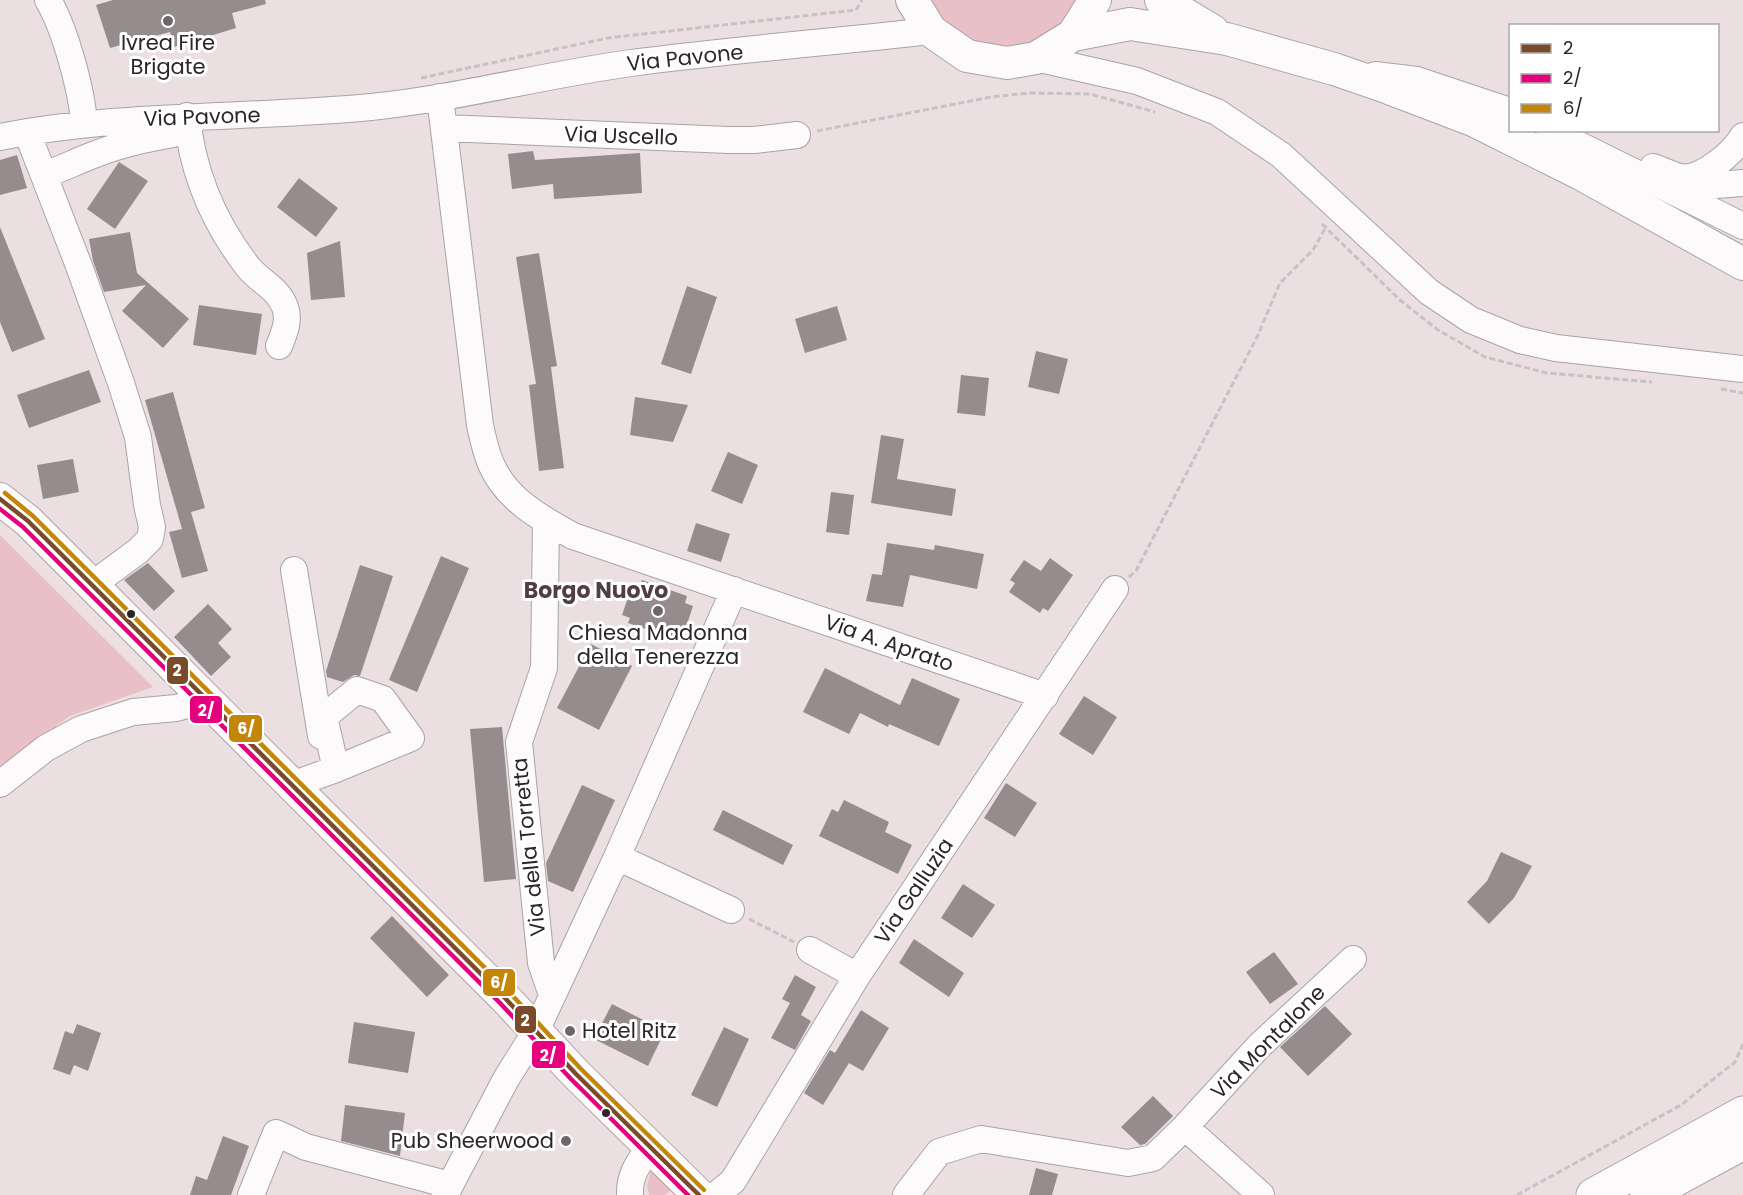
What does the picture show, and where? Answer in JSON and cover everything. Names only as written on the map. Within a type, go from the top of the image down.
[{"type":"highway","points":[[1593,1195],[1743,1113]]},
{"type":"highway","points":[[1647,1195],[1743,1143]]},
{"type":"main road","points":[[912,0],[931,31],[967,57],[1007,63],[1036,58],[1073,35],[1130,24],[1227,39],[1334,69],[1473,120],[1581,174],[1743,264]]},
{"type":"main road","points":[[1073,35],[1095,0]]},
{"type":"main road","points":[[1161,0],[1227,39]]},
{"type":"main road","points":[[0,499],[28,521],[699,1195]]},
{"type":"street","points":[[48,0],[58,18],[83,106],[84,124]]},
{"type":"street","name":"Via Pavone","points":[[0,137],[84,124],[187,124],[373,107],[440,97],[546,76],[642,62],[931,31]]},
{"type":"street","points":[[1036,58],[1137,81],[1217,112],[1281,155],[1328,218],[1471,320],[1520,340],[1556,348],[1743,369]]},
{"type":"street","points":[[1334,69],[1417,80],[1509,111]]},
{"type":"street","points":[[440,97],[480,425],[491,466],[507,491],[546,521]]},
{"type":"street","points":[[44,175],[97,153],[187,124],[190,146],[206,194],[220,226],[248,267],[262,281],[277,291],[285,308],[287,320],[279,346]]},
{"type":"street","name":"Via Uscello","points":[[445,128],[729,140],[754,140],[797,135]]},
{"type":"street","points":[[27,132],[121,383],[138,437],[152,527],[150,539],[144,545],[92,585]]},
{"type":"street","points":[[1556,134],[1610,151],[1703,186],[1743,183]]},
{"type":"street","points":[[1556,134],[1743,226]]},
{"type":"street","points":[[1682,178],[1698,175],[1728,156],[1743,136]]},
{"type":"street","name":"Via A. Aprato","points":[[546,521],[573,536],[1045,696]]},
{"type":"street","name":"Via della Torretta","points":[[546,521],[544,668],[519,742],[541,963],[552,995]]},
{"type":"street","points":[[288,781],[316,757],[322,745],[294,570]]},
{"type":"street","name":"Via Galluzia","points":[[716,1195],[733,1181],[857,976],[1115,589]]},
{"type":"street","name":"Via della Torretta","points":[[250,1195],[276,1133],[306,1147],[448,1190],[506,1079],[536,1031],[734,590]]},
{"type":"street","points":[[0,784],[46,748],[81,729],[133,712],[176,708],[207,700]]},
{"type":"street","points":[[288,781],[336,770]]},
{"type":"street","points":[[616,857],[731,910]]},
{"type":"street","points":[[810,950],[857,976]]},
{"type":"street","name":"Via Montalone","points":[[906,1195],[939,1152],[981,1139],[1128,1163],[1153,1158],[1185,1127],[1259,1046],[1353,959]]},
{"type":"street","points":[[1185,1127],[1261,1195]]},
{"type":"street","points":[[630,1195],[630,1186],[637,1164],[650,1147]]},
{"type":"path","points":[[411,80],[608,38],[856,10],[862,0]]},
{"type":"path","points":[[797,135],[991,97],[1029,93],[1090,94],[1156,112]]},
{"type":"path","points":[[1115,589],[1136,571],[1258,335],[1280,283],[1313,250],[1328,218]]},
{"type":"path","points":[[731,910],[810,950]]},
{"type":"path","points":[[1517,1195],[1681,1105],[1735,1062],[1743,1044]]},
{"type":"shaded area","points":[[928,0],[1079,0],[1060,27],[1032,44],[1008,48],[974,43],[946,25]]},
{"type":"shaded area","points":[[0,535],[153,687],[70,716],[0,766]]},
{"type":"shaded area","points":[[652,1165],[674,1188],[665,1195],[649,1195],[647,1186]]},
{"type":"building","name":"Ivrea Fire Brigate","points":[[113,0],[265,0],[266,4],[232,13],[236,28],[174,47],[170,32],[110,48],[96,5]]},
{"type":"building","points":[[533,151],[535,160],[640,153],[642,193],[554,199],[553,184],[512,189],[508,154]]},
{"type":"building","points":[[17,155],[27,188],[0,195],[0,160]]},
{"type":"building","points":[[119,162],[148,181],[115,229],[87,209]]},
{"type":"building","points":[[299,178],[338,208],[316,237],[277,207]]},
{"type":"building","points":[[0,227],[45,339],[12,352],[0,322]]},
{"type":"building","points":[[130,232],[137,273],[189,319],[163,348],[122,311],[146,285],[104,292],[93,261],[89,239]]},
{"type":"building","points":[[340,241],[345,297],[311,300],[307,253]]},
{"type":"building","points":[[539,253],[557,366],[551,367],[564,468],[539,471],[529,385],[536,384],[516,257]]},
{"type":"building","points":[[687,286],[717,297],[691,374],[661,364]]},
{"type":"building","points":[[199,305],[262,314],[256,355],[193,345]]},
{"type":"building","points":[[837,306],[847,340],[805,353],[795,319]]},
{"type":"building","points":[[1036,351],[1068,359],[1059,394],[1028,387]]},
{"type":"building","points":[[89,370],[101,402],[29,428],[17,395]]},
{"type":"building","points":[[961,375],[989,378],[985,416],[957,413]]},
{"type":"building","points":[[173,392],[205,508],[191,512],[208,571],[182,578],[169,532],[182,529],[145,400]]},
{"type":"building","points":[[635,397],[688,405],[673,442],[630,435]]},
{"type":"building","points":[[881,435],[904,439],[897,479],[956,489],[952,516],[871,503]]},
{"type":"building","points":[[728,452],[758,465],[742,504],[711,491]]},
{"type":"building","points":[[73,459],[79,492],[43,499],[37,465]]},
{"type":"building","points":[[831,492],[854,495],[849,535],[826,532]]},
{"type":"building","points":[[696,523],[730,534],[721,562],[687,551]]},
{"type":"building","points":[[887,543],[934,550],[935,545],[984,554],[977,589],[910,575],[903,607],[866,601],[872,574],[882,575]]},
{"type":"building","points":[[441,556],[469,568],[417,692],[389,680]]},
{"type":"building","points":[[1050,558],[1073,575],[1048,611],[1043,608],[1040,613],[1009,592],[1015,583],[1010,580],[1024,560],[1041,571]]},
{"type":"building","points":[[148,563],[175,591],[154,611],[124,580]]},
{"type":"building","points":[[360,565],[393,576],[360,676],[354,675],[343,682],[327,677],[326,671]]},
{"type":"building","name":"Chiesa Madonna della Tenerezza","points":[[642,580],[687,596],[685,603],[693,606],[683,636],[674,633],[672,638],[628,623],[630,618],[622,615],[633,583],[640,586]]},
{"type":"building","points":[[208,604],[232,629],[218,643],[231,657],[211,676],[174,637]]},
{"type":"building","points":[[591,644],[632,666],[599,730],[557,708]]},
{"type":"building","points":[[825,668],[900,705],[912,678],[960,699],[939,746],[889,724],[888,727],[860,713],[849,734],[803,712]]},
{"type":"building","points":[[1084,696],[1117,717],[1093,755],[1059,734]]},
{"type":"building","points":[[502,727],[516,879],[484,882],[470,729]]},
{"type":"building","points":[[1006,783],[1037,803],[1015,837],[984,818]]},
{"type":"building","points":[[582,785],[615,800],[573,892],[548,881],[546,863]]},
{"type":"building","points":[[844,800],[889,822],[885,832],[912,845],[898,874],[819,836],[832,809],[838,812]]},
{"type":"building","points":[[723,810],[793,845],[783,865],[713,830]]},
{"type":"building","points":[[1501,852],[1532,866],[1514,898],[1489,924],[1467,902],[1487,881]]},
{"type":"building","points":[[963,884],[995,905],[972,938],[941,918]]},
{"type":"building","points":[[392,916],[449,975],[427,997],[370,938]]},
{"type":"building","points":[[914,939],[964,973],[949,997],[899,963]]},
{"type":"building","points":[[1274,952],[1298,984],[1270,1004],[1246,972]]},
{"type":"building","points":[[795,975],[816,987],[801,1015],[811,1021],[795,1050],[771,1038],[790,1003],[782,999]]},
{"type":"building","points":[[612,1004],[665,1031],[648,1066],[594,1039]]},
{"type":"building","points":[[1325,1006],[1352,1034],[1308,1076],[1280,1047]]},
{"type":"building","points":[[861,1010],[889,1028],[863,1071],[849,1063],[823,1105],[804,1093],[830,1050],[835,1053]]},
{"type":"building","points":[[354,1022],[415,1032],[408,1073],[348,1063]]},
{"type":"building","points":[[77,1024],[101,1033],[88,1071],[74,1065],[70,1075],[53,1069],[65,1031],[73,1034]]},
{"type":"building","points":[[724,1027],[749,1039],[717,1107],[691,1095]]},
{"type":"building","points":[[1153,1096],[1173,1116],[1145,1144],[1140,1145],[1121,1127]]},
{"type":"building","points":[[345,1105],[405,1113],[400,1156],[341,1141]]},
{"type":"building","points":[[223,1136],[249,1146],[231,1195],[190,1195],[196,1176],[207,1180]]},
{"type":"building","points":[[1036,1168],[1058,1174],[1052,1195],[1029,1195]]},
{"type":"transit line","name":"6/","points":[[5,493],[33,516],[704,1190]]},
{"type":"transit line","name":"2","points":[[0,499],[28,521],[699,1195]]},
{"type":"transit line","name":"2/","points":[[0,509],[23,527],[500,1003],[571,1079],[688,1195]]},
{"type":"place","name":"Ivrea Fire Brigate","points":[[168,21]]},
{"type":"place","name":"Chiesa Madonna della Tenerezza","points":[[658,611]]},
{"type":"place","name":"Hotel Ritz","points":[[570,1031]]},
{"type":"place","name":"Pub Sheerwood","points":[[566,1141]]},
{"type":"district","name":"Borgo Nuovo","points":[[596,590]]}]
